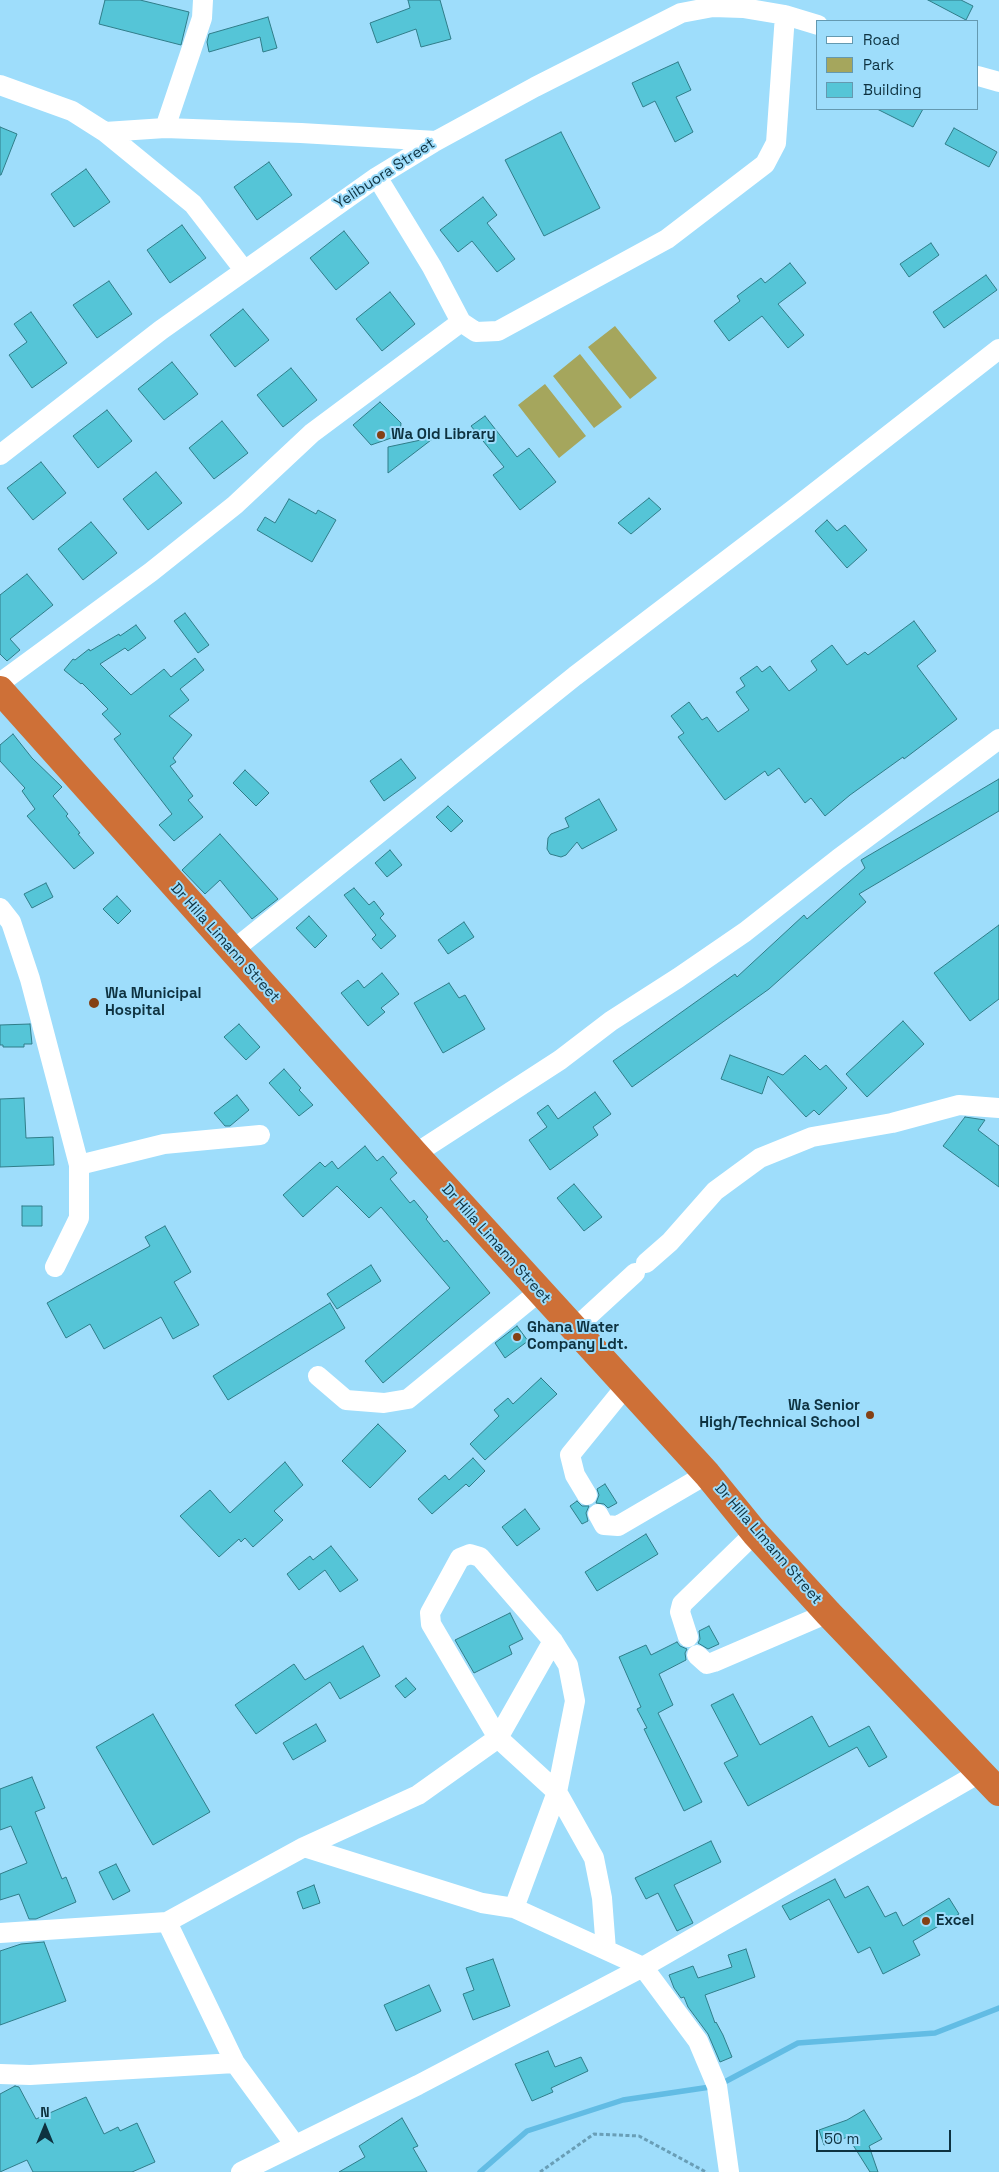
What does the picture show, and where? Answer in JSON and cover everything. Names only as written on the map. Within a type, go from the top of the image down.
[{"type":"highway","name":"Dr Hilla Limann Street","points":[[0,690],[415,1154],[707,1474],[755,1533],[828,1613],[999,1792]]},
{"type":"street","points":[[165,128],[202,18],[203,0]]},
{"type":"street","name":"Yelibuora Street","points":[[0,455],[161,330],[376,178],[436,141],[678,7],[713,7],[745,4],[816,24]]},
{"type":"street","points":[[376,178],[432,267],[461,322],[476,332],[498,331],[666,240],[766,164],[776,143],[785,15]]},
{"type":"street","points":[[979,76],[999,82]]},
{"type":"street","points":[[0,85],[72,111],[105,132],[193,204],[244,270]]},
{"type":"street","points":[[105,132],[165,128],[302,133],[436,141]]},
{"type":"street","points":[[0,683],[151,572],[235,505],[312,434],[461,322]]},
{"type":"street","points":[[232,951],[575,676],[794,510],[999,349]]},
{"type":"street","points":[[415,1154],[560,1060],[611,1020],[678,978],[744,932],[999,739]]},
{"type":"street","points":[[0,908],[11,922],[30,979],[78,1165],[79,1218],[55,1267]]},
{"type":"street","points":[[574,1329],[670,1242],[715,1191],[760,1158],[812,1137],[892,1123],[959,1106],[999,1108]]},
{"type":"street","points":[[78,1165],[164,1144],[260,1135]]},
{"type":"street","points":[[318,1376],[346,1400],[384,1403],[408,1399],[540,1291]]},
{"type":"street","points":[[586,1495],[575,1475],[570,1455],[626,1386]]},
{"type":"street","points":[[598,1514],[604,1525],[618,1526],[707,1474]]},
{"type":"street","points":[[688,1636],[680,1612],[682,1604],[755,1533]]},
{"type":"street","points":[[514,1908],[557,1792],[575,1701],[568,1665],[553,1641],[480,1557],[470,1554],[460,1558],[430,1613],[431,1624],[498,1738],[557,1792],[594,1858],[602,1898],[606,1950]]},
{"type":"street","points":[[697,1655],[707,1664],[714,1662],[828,1613]]},
{"type":"street","points":[[0,1934],[167,1922],[304,1847],[418,1795],[498,1738],[553,1641]]},
{"type":"street","points":[[241,2172],[418,2085],[643,1967],[981,1772]]},
{"type":"street","points":[[304,1847],[482,1903],[514,1908],[643,1967],[698,2041],[710,2068],[718,2093],[729,2172]]},
{"type":"street","points":[[167,1922],[235,2063],[295,2145]]},
{"type":"street","points":[[0,2074],[30,2076],[235,2063]]},
{"type":"path","points":[[540,2172],[594,2134],[639,2136],[706,2172]]},
{"type":"green space","points":[[615,326],[657,378],[630,399],[588,347]]},
{"type":"green space","points":[[580,354],[622,407],[594,428],[553,376]]},
{"type":"green space","points":[[545,384],[586,436],[559,458],[518,405]]},
{"type":"building","points":[[105,0],[140,0],[189,12],[181,45],[99,24]]},
{"type":"building","points":[[408,0],[440,0],[451,39],[421,47],[416,29],[377,43],[370,23],[410,8]]},
{"type":"building","points":[[928,0],[961,0],[973,6],[966,20]]},
{"type":"building","points":[[268,17],[277,48],[263,52],[260,37],[209,52],[207,42],[209,34]]},
{"type":"building","points":[[678,62],[691,90],[676,97],[693,132],[675,142],[655,101],[643,107],[632,83]]},
{"type":"building","points":[[879,110],[922,110],[913,127]]},
{"type":"building","points":[[0,127],[17,134],[1,175],[0,175]]},
{"type":"building","points":[[954,128],[997,152],[989,167],[945,144]]},
{"type":"building","points":[[561,132],[600,208],[544,236],[505,160]]},
{"type":"building","points":[[269,162],[292,195],[257,220],[234,187]]},
{"type":"building","points":[[86,169],[110,202],[74,227],[51,194]]},
{"type":"building","points":[[483,197],[497,215],[487,223],[515,259],[497,272],[472,241],[458,252],[440,230]]},
{"type":"building","points":[[182,225],[206,258],[170,283],[147,250]]},
{"type":"building","points":[[344,231],[369,263],[336,290],[310,258]]},
{"type":"building","points":[[931,243],[939,255],[909,277],[900,264]]},
{"type":"building","points":[[790,263],[806,283],[778,304],[804,335],[788,348],[762,316],[729,341],[714,321],[740,301],[737,296],[761,278],[765,283]]},
{"type":"building","points":[[986,275],[997,290],[944,328],[933,312]]},
{"type":"building","points":[[109,281],[132,314],[97,338],[73,305]]},
{"type":"building","points":[[390,292],[415,324],[382,351],[356,319]]},
{"type":"building","points":[[243,309],[269,340],[235,367],[210,335]]},
{"type":"building","points":[[31,312],[67,363],[32,388],[9,355],[27,342],[14,324]]},
{"type":"building","points":[[172,362],[198,394],[164,420],[138,389]]},
{"type":"building","points":[[291,368],[317,400],[283,427],[257,395]]},
{"type":"building","points":[[380,402],[401,423],[400,435],[371,445],[353,425]]},
{"type":"building","points":[[107,410],[132,441],[98,468],[73,436]]},
{"type":"building","points":[[485,416],[517,457],[529,448],[556,482],[520,510],[493,475],[504,467],[471,426]]},
{"type":"building","points":[[222,421],[248,453],[214,479],[189,448]]},
{"type":"building","points":[[435,437],[388,473],[388,447]]},
{"type":"building","points":[[41,462],[66,493],[33,520],[7,488]]},
{"type":"building","points":[[156,472],[182,503],[148,530],[123,499]]},
{"type":"building","points":[[649,498],[661,509],[631,534],[618,523]]},
{"type":"building","points":[[289,499],[316,514],[318,510],[336,520],[312,562],[257,530],[265,517],[275,523]]},
{"type":"building","points":[[827,520],[837,531],[845,525],[867,550],[847,568],[815,531]]},
{"type":"building","points":[[91,522],[117,553],[83,580],[58,549]]},
{"type":"building","points":[[27,574],[53,605],[10,639],[20,650],[7,661],[0,654],[0,595]]},
{"type":"building","points":[[185,613],[209,645],[198,653],[174,621]]},
{"type":"building","points":[[914,621],[936,651],[917,666],[957,719],[904,759],[903,757],[850,795],[825,816],[811,798],[805,803],[779,768],[768,776],[765,771],[725,800],[678,737],[684,733],[671,716],[689,702],[702,720],[707,717],[718,732],[749,710],[736,692],[745,686],[740,678],[757,666],[762,672],[770,666],[789,691],[817,670],[811,661],[832,645],[847,665],[865,652],[868,655]]},
{"type":"building","points":[[136,625],[146,638],[128,651],[125,648],[100,664],[131,695],[164,669],[171,677],[195,658],[204,670],[180,689],[189,700],[169,716],[192,735],[173,758],[176,762],[170,766],[193,796],[188,800],[203,817],[174,841],[159,825],[172,814],[114,739],[121,734],[102,714],[108,709],[82,683],[64,670],[73,659],[75,660],[89,649],[90,651],[119,634],[120,636]]},
{"type":"building","points":[[13,734],[32,758],[62,787],[53,796],[68,814],[66,816],[80,833],[78,834],[94,853],[74,869],[27,816],[35,809],[22,791],[25,788],[0,761],[0,745]]},
{"type":"building","points":[[401,759],[416,778],[384,801],[370,781]]},
{"type":"building","points":[[245,770],[269,793],[256,806],[233,783]]},
{"type":"building","points":[[999,779],[999,811],[859,894],[866,902],[769,989],[632,1087],[613,1061],[735,974],[737,977],[804,915],[807,919],[865,868],[861,860]]},
{"type":"building","points":[[599,799],[617,830],[582,849],[577,842],[566,855],[561,857],[550,854],[547,849],[548,838],[551,834],[569,827],[565,818]]},
{"type":"building","points":[[448,806],[463,821],[451,832],[436,817]]},
{"type":"building","points":[[220,834],[278,899],[252,919],[220,880],[205,894],[182,870]]},
{"type":"building","points":[[390,850],[402,865],[387,877],[375,863]]},
{"type":"building","points":[[46,883],[53,897],[32,908],[24,894]]},
{"type":"building","points":[[354,888],[369,905],[374,901],[384,914],[380,918],[396,936],[381,949],[372,939],[376,935],[344,895]]},
{"type":"building","points":[[117,896],[131,911],[118,924],[103,909]]},
{"type":"building","points":[[309,916],[327,936],[315,948],[296,928]]},
{"type":"building","points":[[464,922],[474,937],[448,954],[438,940]]},
{"type":"building","points":[[999,925],[999,999],[970,1021],[934,973]]},
{"type":"building","points":[[382,973],[399,994],[381,1008],[385,1012],[368,1026],[341,993],[358,980],[364,988]]},
{"type":"building","points":[[449,983],[459,998],[465,995],[485,1029],[443,1053],[414,1003]]},
{"type":"building","points":[[903,1021],[924,1044],[867,1097],[846,1074]]},
{"type":"building","points":[[30,1024],[32,1044],[24,1044],[24,1047],[3,1047],[3,1045],[0,1045],[0,1025]]},
{"type":"building","points":[[239,1024],[260,1047],[246,1060],[224,1037]]},
{"type":"building","points":[[730,1055],[783,1075],[805,1055],[820,1070],[826,1065],[847,1088],[819,1115],[814,1110],[806,1117],[768,1076],[762,1094],[721,1079]]},
{"type":"building","points":[[284,1069],[313,1105],[299,1116],[269,1083]]},
{"type":"building","points":[[595,1092],[611,1114],[593,1127],[598,1135],[550,1170],[529,1140],[547,1127],[537,1113],[548,1105],[558,1119]]},
{"type":"building","points":[[237,1095],[249,1110],[230,1126],[225,1126],[214,1113]]},
{"type":"building","points":[[24,1098],[26,1138],[53,1137],[54,1165],[0,1167],[0,1099]]},
{"type":"building","points":[[965,1117],[985,1120],[978,1130],[999,1146],[999,1187],[943,1146]]},
{"type":"building","points":[[365,1146],[377,1161],[383,1156],[397,1173],[390,1179],[410,1203],[414,1200],[428,1217],[426,1219],[444,1242],[447,1240],[490,1293],[383,1383],[365,1361],[450,1288],[381,1207],[369,1218],[337,1186],[303,1217],[283,1195],[320,1162],[325,1167],[332,1161],[338,1169]]},
{"type":"building","points":[[574,1184],[602,1217],[584,1231],[557,1198]]},
{"type":"building","points":[[22,1206],[42,1206],[42,1226],[22,1226]]},
{"type":"building","points":[[165,1226],[191,1272],[174,1282],[199,1325],[173,1339],[161,1317],[104,1349],[90,1324],[66,1338],[47,1303],[150,1246],[145,1237]]},
{"type":"building","points":[[371,1265],[381,1281],[337,1309],[327,1294]]},
{"type":"building","points":[[330,1303],[345,1328],[228,1400],[213,1376]]},
{"type":"building","points":[[517,1326],[528,1341],[505,1358],[495,1343]]},
{"type":"building","points":[[541,1378],[557,1394],[485,1460],[470,1444],[499,1416],[494,1410],[508,1398],[513,1404]]},
{"type":"building","points":[[378,1424],[406,1451],[370,1488],[342,1461]]},
{"type":"building","points":[[473,1458],[485,1471],[469,1487],[466,1484],[432,1514],[418,1499],[445,1475],[449,1480]]},
{"type":"building","points":[[285,1462],[303,1485],[274,1511],[283,1520],[253,1547],[245,1538],[241,1542],[239,1539],[219,1557],[180,1516],[210,1490],[230,1513]]},
{"type":"building","points":[[605,1484],[617,1503],[608,1508],[604,1504],[596,1503],[599,1495],[597,1489]]},
{"type":"building","points":[[577,1501],[582,1506],[589,1506],[586,1513],[588,1521],[582,1524],[570,1506]]},
{"type":"building","points":[[525,1509],[540,1529],[517,1546],[502,1527]]},
{"type":"building","points":[[646,1534],[658,1554],[597,1591],[585,1572]]},
{"type":"building","points":[[331,1546],[358,1580],[340,1592],[325,1570],[299,1590],[287,1574],[310,1556],[313,1560]]},
{"type":"building","points":[[510,1613],[523,1639],[509,1646],[512,1654],[474,1673],[455,1640]]},
{"type":"building","points":[[709,1626],[719,1644],[708,1649],[698,1643],[700,1639],[699,1631]]},
{"type":"building","points":[[677,1642],[680,1646],[687,1649],[685,1653],[686,1660],[659,1674],[673,1705],[658,1713],[702,1802],[684,1811],[644,1729],[647,1728],[637,1709],[641,1707],[619,1657],[646,1645],[651,1655]]},
{"type":"building","points":[[363,1646],[380,1676],[340,1699],[330,1682],[256,1734],[235,1705],[294,1664],[305,1680]]},
{"type":"building","points":[[406,1678],[416,1689],[405,1698],[395,1686]]},
{"type":"building","points":[[733,1694],[760,1745],[812,1716],[829,1747],[869,1726],[887,1757],[869,1767],[857,1747],[748,1806],[724,1763],[738,1756],[711,1705]]},
{"type":"building","points":[[153,1714],[210,1812],[153,1845],[96,1747]]},
{"type":"building","points":[[316,1724],[326,1741],[293,1760],[283,1743]]},
{"type":"building","points":[[32,1777],[45,1808],[35,1812],[62,1879],[66,1877],[76,1902],[36,1919],[29,1919],[19,1894],[0,1900],[0,1874],[27,1863],[11,1826],[0,1830],[0,1789]]},
{"type":"building","points":[[711,1841],[721,1862],[674,1885],[693,1923],[677,1931],[658,1893],[646,1899],[635,1878]]},
{"type":"building","points":[[116,1864],[130,1891],[113,1900],[99,1872]]},
{"type":"building","points":[[835,1879],[845,1898],[868,1886],[885,1917],[896,1912],[903,1926],[949,1898],[959,1914],[913,1941],[920,1955],[883,1974],[870,1947],[858,1953],[829,1899],[790,1920],[782,1906]]},
{"type":"building","points":[[314,1885],[320,1903],[303,1909],[297,1892]]},
{"type":"building","points":[[44,1942],[66,2001],[0,2025],[0,1951],[21,1944]]},
{"type":"building","points":[[746,1949],[755,1977],[705,1995],[715,2023],[723,2035],[732,2057],[720,2062],[708,2034],[688,2007],[684,1997],[681,1998],[674,1988],[669,1975],[693,1966],[698,1978],[732,1967],[728,1955]]},
{"type":"building","points":[[493,1959],[510,2006],[473,2020],[463,1994],[474,1990],[466,1968]]},
{"type":"building","points":[[429,1985],[441,2011],[396,2031],[384,2005]]},
{"type":"building","points":[[548,2051],[555,2067],[581,2057],[588,2071],[551,2088],[553,2092],[532,2101],[515,2064]]},
{"type":"building","points":[[15,2086],[19,2087],[36,2119],[86,2097],[104,2134],[118,2127],[120,2131],[137,2123],[155,2162],[132,2172],[33,2172],[27,2160],[0,2172],[0,2094]]},
{"type":"building","points":[[864,2110],[882,2139],[869,2146],[878,2172],[870,2172],[848,2137],[824,2145],[819,2130],[847,2120]]},
{"type":"building","points":[[402,2118],[418,2146],[413,2148],[427,2172],[339,2172],[365,2157],[359,2146]]},
{"type":"waterway","points":[[480,2172],[527,2131],[623,2100],[717,2086],[798,2043],[935,2033],[999,2008]]},
{"type":"place","name":"Wa Old Library","points":[[381,435]]},
{"type":"place","name":"Wa Municipal Hospital","points":[[94,1003]]},
{"type":"place","name":"Ghana Water Company Ldt.","points":[[517,1337]]},
{"type":"place","name":"Wa Senior High/Technical School","points":[[870,1415]]},
{"type":"place","name":"Excel","points":[[926,1921]]}]
